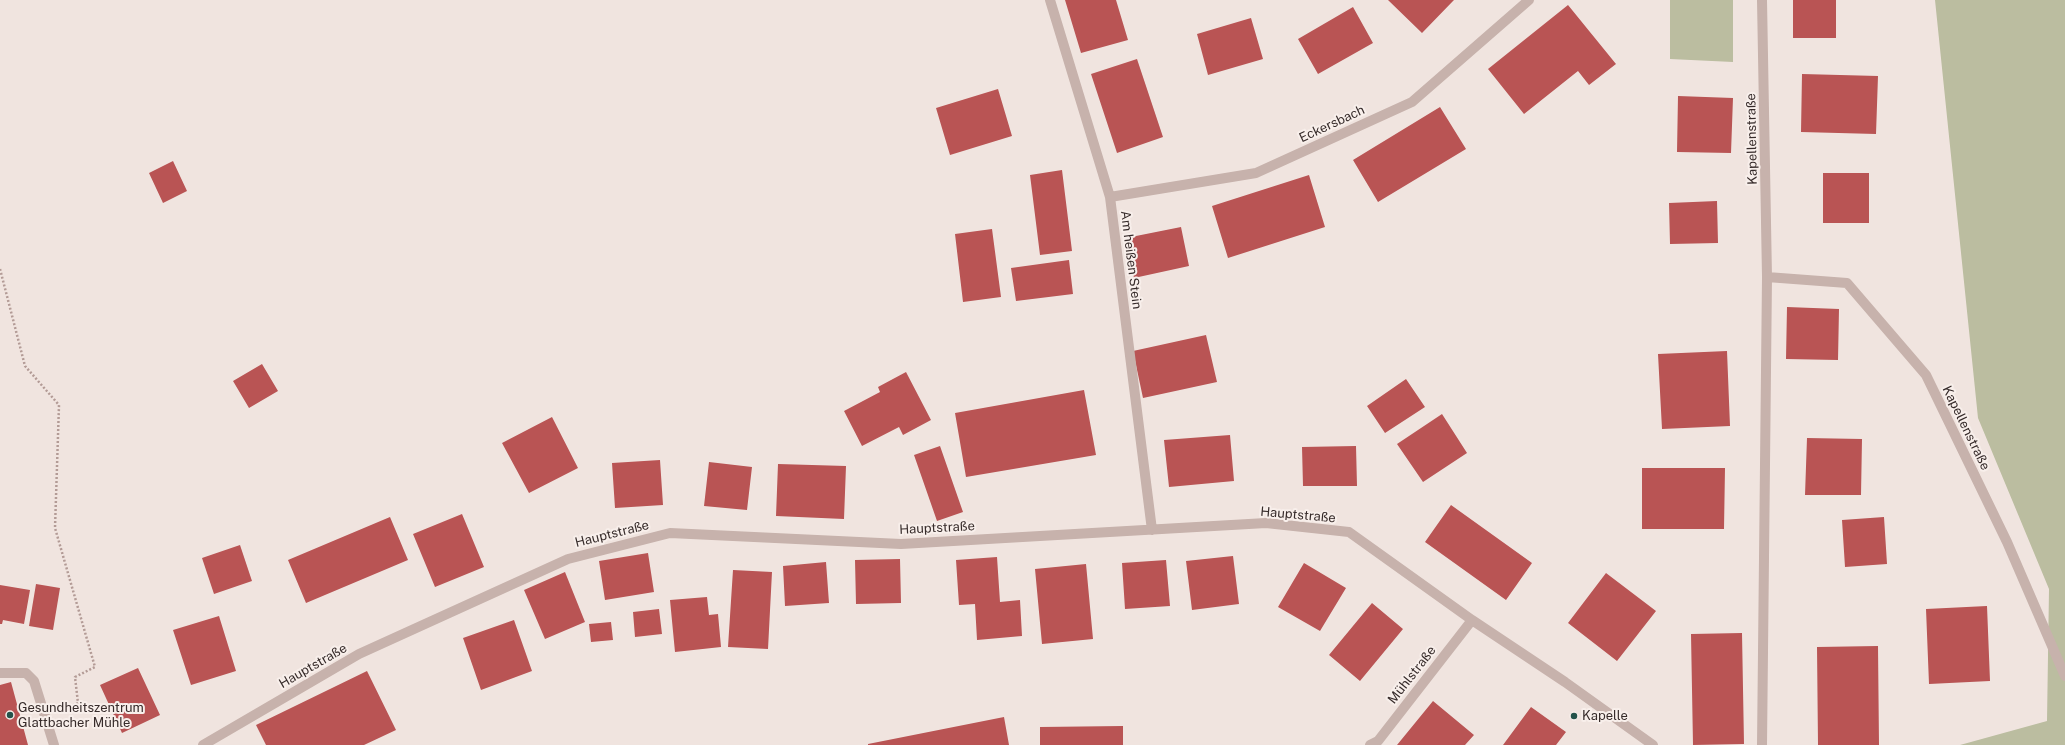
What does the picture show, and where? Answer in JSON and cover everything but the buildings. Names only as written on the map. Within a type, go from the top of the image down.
[{"type":"street","name":"Am heißen Stein","points":[[1050,0],[1110,197],[1152,530]]},
{"type":"street","name":"Eckersbach","points":[[1110,197],[1256,173],[1412,102],[1529,0]]},
{"type":"street","name":"Kapellenstraße","points":[[1762,0],[1768,277],[1762,745]]},
{"type":"street","name":"Kapellenstraße","points":[[1768,277],[1847,283],[1926,375],[2007,542],[2065,676]]},
{"type":"street","name":"Hauptstraße","points":[[203,745],[359,654],[568,559],[670,533],[901,544],[1266,523],[1349,532],[1472,620],[1565,682],[1653,745]]},
{"type":"street","name":"Mühlstraße","points":[[1370,745],[1378,741],[1472,620]]},
{"type":"street","points":[[0,673],[26,673],[34,681],[54,745]]},
{"type":"path","points":[[0,268],[25,366],[59,405],[55,528],[95,666],[75,677],[78,703]]},
{"type":"green space","points":[[1670,0],[1733,0],[1733,62],[1670,59]]},
{"type":"green space","points":[[1935,0],[2065,0],[2065,745],[1960,745],[2047,721],[2049,589],[1978,418]]},
{"type":"place","name":"Gesundheitszentrum Glattbacher Mühle","points":[[10,715]]},
{"type":"place","name":"Kapelle","points":[[1574,716]]}]
